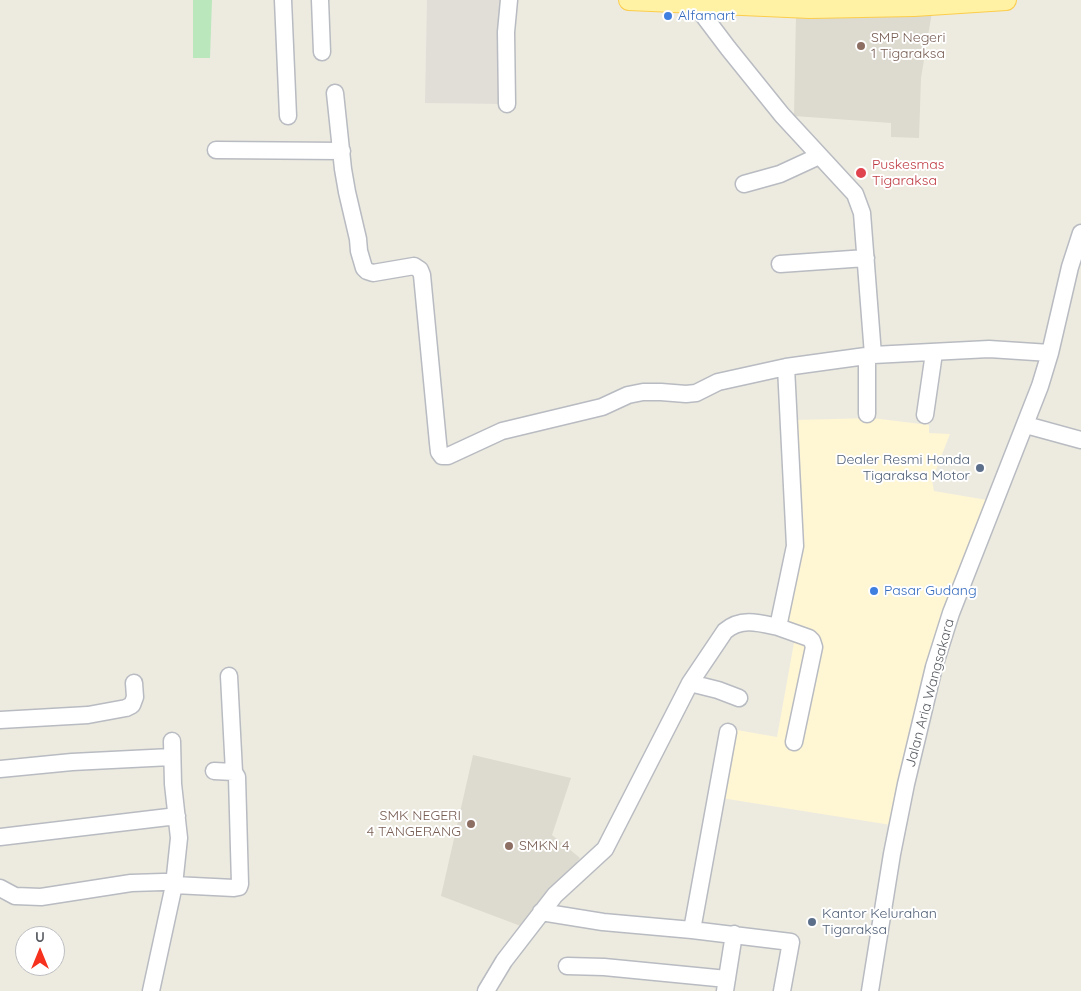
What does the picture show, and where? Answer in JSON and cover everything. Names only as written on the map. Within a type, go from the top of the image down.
[{"type":"main road","points":[[629,0],[810,8],[1006,0]]},
{"type":"street","points":[[283,0],[288,116]]},
{"type":"street","points":[[320,0],[322,52]]},
{"type":"street","points":[[507,104],[506,32],[508,0]]},
{"type":"street","points":[[694,3],[782,115],[848,187],[860,204],[866,258],[870,356],[867,414]]},
{"type":"street","points":[[335,93],[347,192],[364,268],[373,273],[414,266],[420,270],[422,275],[438,443],[439,452],[442,456],[448,456],[502,431],[602,407],[628,395],[643,392],[696,393],[718,382],[786,368],[870,356],[989,349],[1050,353]]},
{"type":"street","points":[[216,150],[342,151]]},
{"type":"street","points":[[744,184],[780,174],[819,156]]},
{"type":"street","name":"Jalan Aria Wangsakara","points":[[870,991],[892,854],[906,784],[934,667],[951,613],[1040,386],[1050,353],[1070,267],[1081,233]]},
{"type":"street","points":[[780,264],[866,258]]},
{"type":"street","points":[[924,415],[934,353]]},
{"type":"street","points":[[778,627],[796,546],[786,368]]},
{"type":"street","points":[[1026,425],[1081,440]]},
{"type":"street","points":[[486,991],[504,961],[541,912],[572,878],[605,849],[690,684],[725,631],[732,625],[740,622],[778,627],[809,638],[812,641],[814,648],[794,742]]},
{"type":"street","points":[[0,888],[15,896],[41,896],[131,883],[169,882],[174,885],[239,887],[237,777],[234,772],[229,676]]},
{"type":"street","points":[[0,720],[88,715],[126,708],[132,705],[135,696],[134,683]]},
{"type":"street","points":[[690,684],[718,690],[739,698]]},
{"type":"street","points":[[692,930],[728,732]]},
{"type":"street","points":[[0,769],[171,749],[179,838],[174,885],[152,991]]},
{"type":"street","points":[[214,771],[234,772]]},
{"type":"street","points":[[0,837],[177,816]]},
{"type":"street","points":[[541,912],[603,922],[734,934],[792,942],[782,991]]},
{"type":"street","points":[[567,966],[604,967],[726,985],[734,934]]},
{"type":"shaded area","points":[[427,0],[502,0],[501,104],[425,103]]},
{"type":"shaded area","name":"SMP Negeri 1 Tigaraksa","points":[[932,12],[921,78],[919,138],[891,137],[891,123],[794,116],[796,14]]},
{"type":"shaded area","name":"Pasar Gudang","points":[[872,418],[929,425],[929,433],[950,434],[932,480],[934,491],[987,500],[891,825],[721,798],[737,730],[777,737],[795,637],[783,635],[795,420]]},
{"type":"shaded area","name":"SMKN 4","points":[[473,755],[571,778],[552,835],[580,858],[526,928],[441,896]]},
{"type":"green space","points":[[193,0],[212,0],[210,58],[193,58]]},
{"type":"place","name":"Alfamart","points":[[668,16]]},
{"type":"place","name":"SMP Negeri 1 Tigaraksa","points":[[861,46]]},
{"type":"place","name":"Puskesmas Tigaraksa","points":[[861,173]]},
{"type":"place","name":"Dealer Resmi Honda Tigaraksa Motor","points":[[980,468]]},
{"type":"place","name":"Pasar Gudang","points":[[874,591]]},
{"type":"place","name":"SMK NEGERI 4 TANGERANG","points":[[471,824]]},
{"type":"place","name":"SMKN 4","points":[[509,846]]},
{"type":"place","name":"Kantor Kelurahan Tigaraksa","points":[[812,922]]}]
